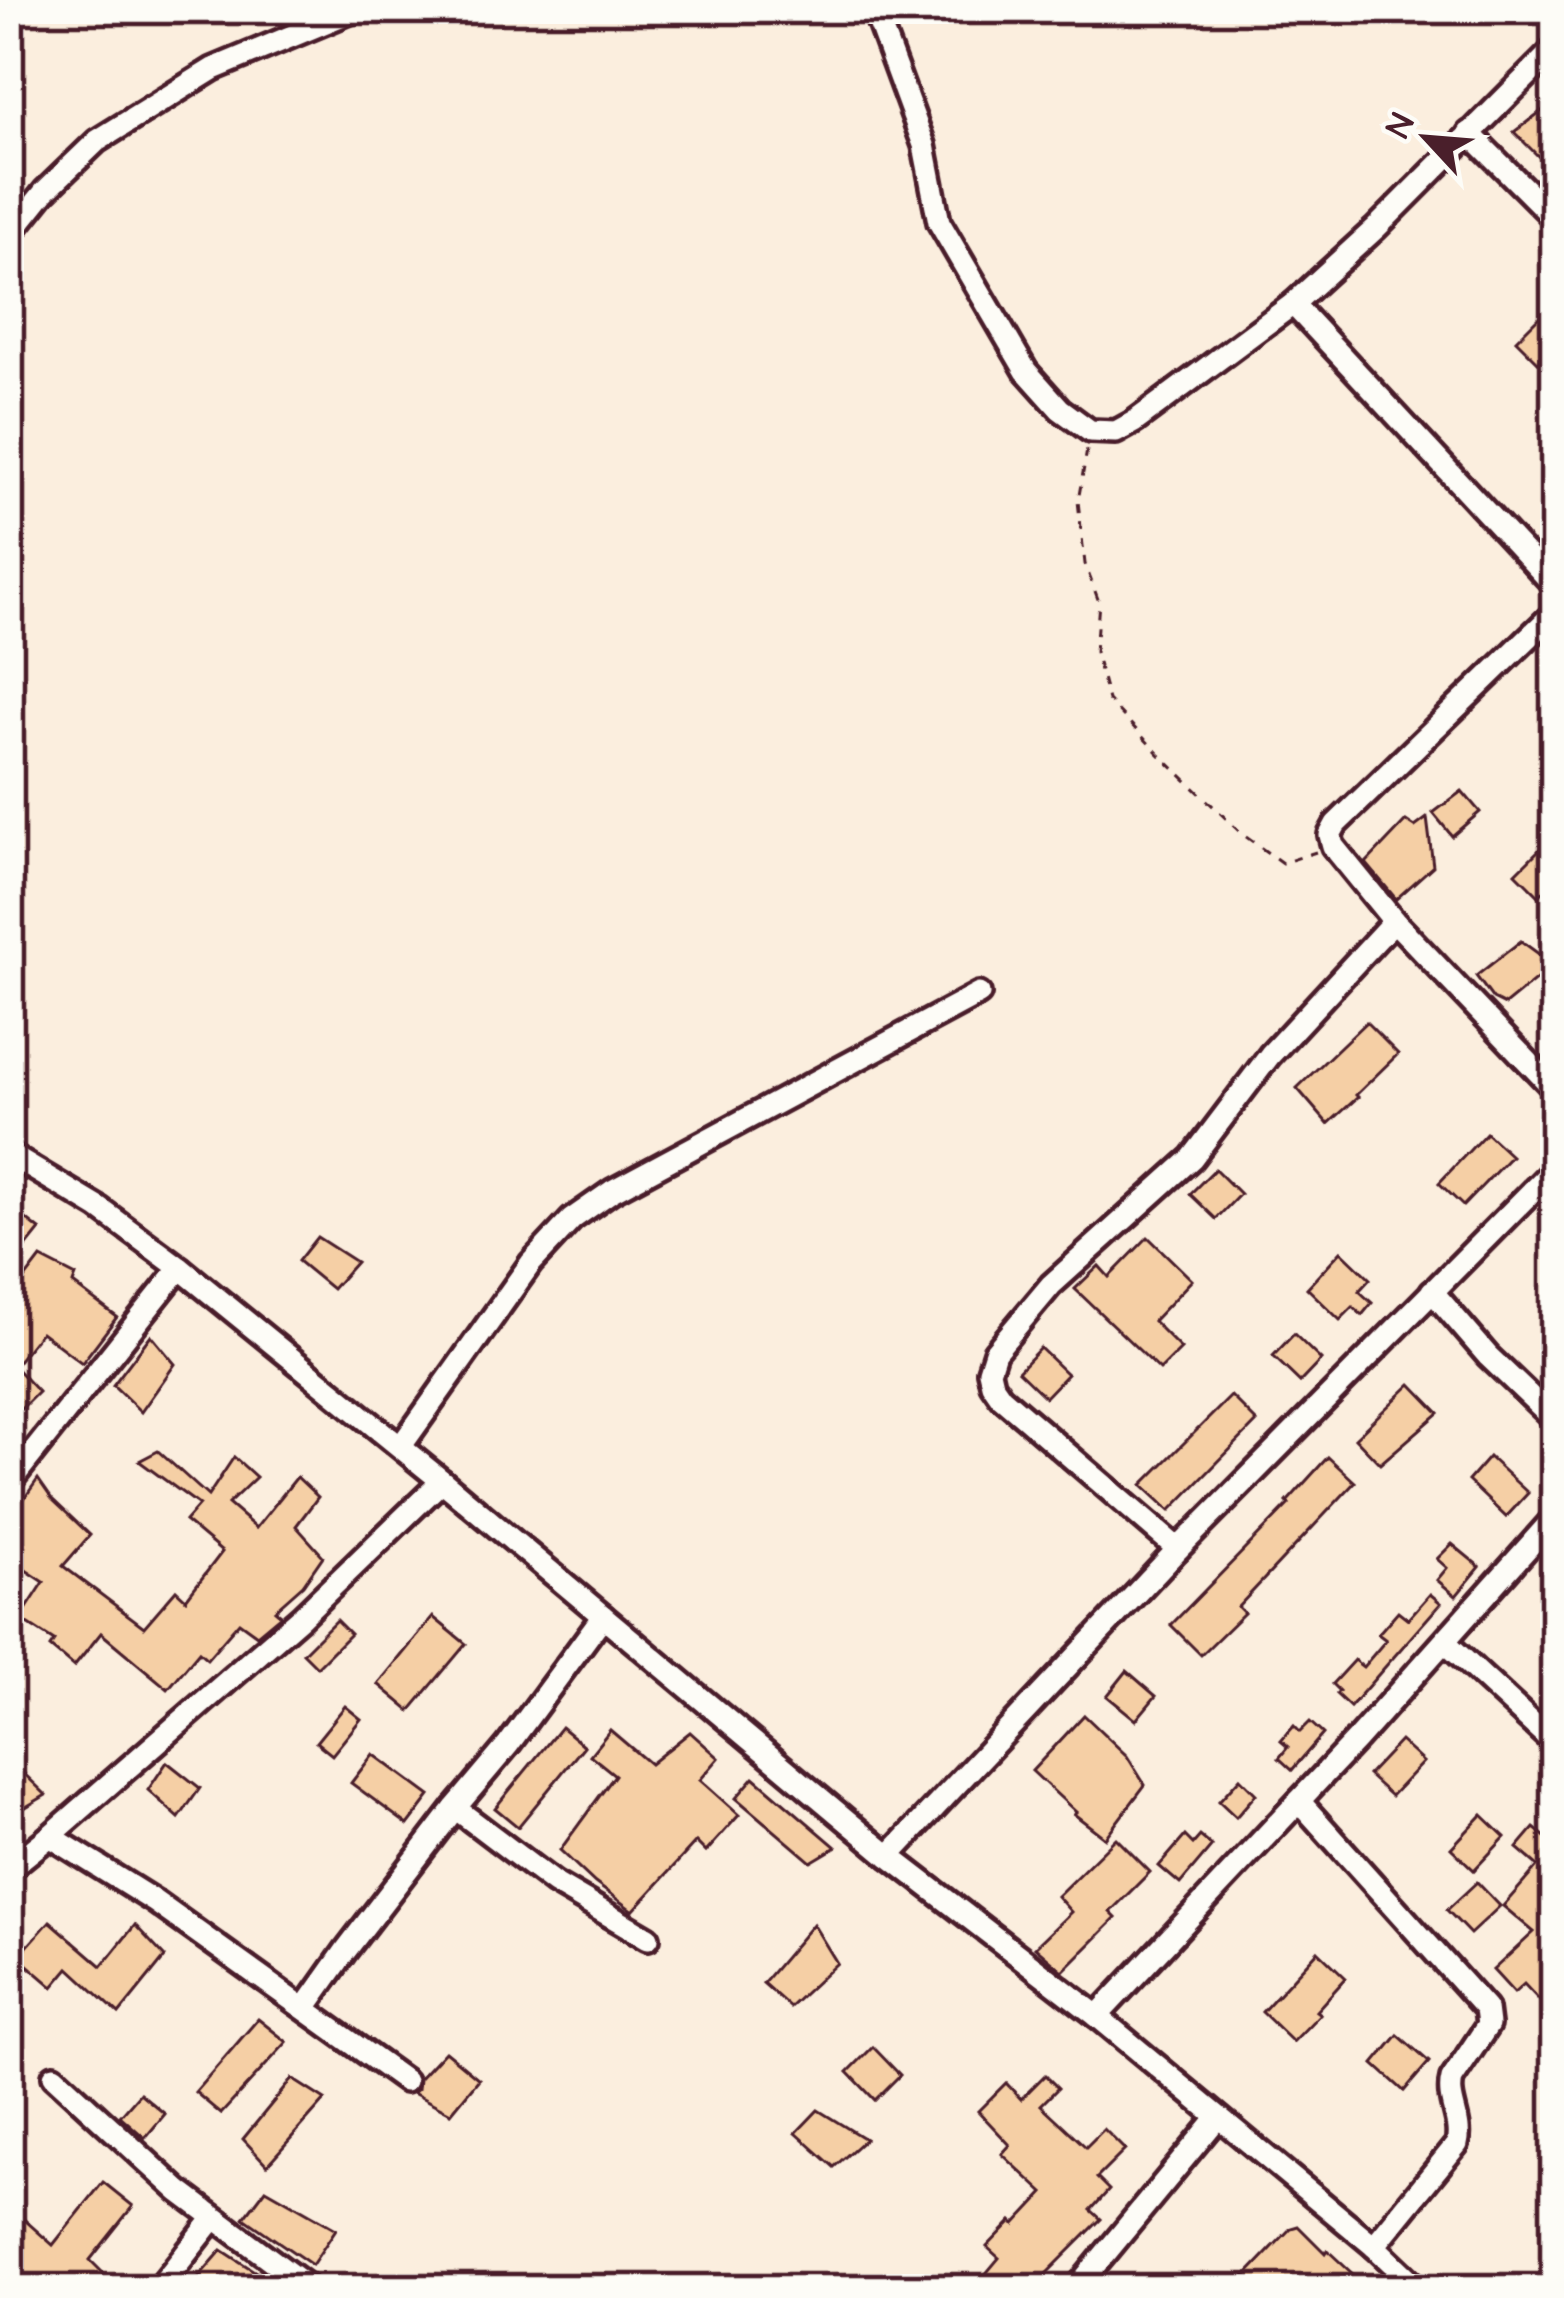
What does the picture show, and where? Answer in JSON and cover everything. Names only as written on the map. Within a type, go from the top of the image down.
[{"type":"street","points":[[9,236],[45,191],[97,141],[213,69],[357,9]]},
{"type":"street","points":[[874,9],[924,145],[939,222],[1026,371],[1060,409],[1090,430],[1116,432],[1293,304],[1376,228],[1555,48]]},
{"type":"street","points":[[1469,133],[1555,219]]},
{"type":"street","points":[[1293,304],[1555,586]]},
{"type":"street","points":[[1555,612],[1330,835],[1333,846],[1394,921],[1555,1090]]},
{"type":"street","points":[[1178,1549],[1001,1397],[989,1371],[995,1352],[1052,1285],[1192,1158],[1270,1055],[1394,921]]},
{"type":"street","points":[[400,1447],[531,1263],[572,1220],[613,1191],[979,994]]},
{"type":"street","points":[[9,1154],[100,1208],[180,1268],[889,1856],[1097,2016],[1420,2289]]},
{"type":"street","points":[[889,1856],[1178,1549],[1555,1168]]},
{"type":"street","points":[[13,1469],[180,1268]]},
{"type":"street","points":[[1432,1291],[1488,1356],[1555,1420]]},
{"type":"street","points":[[9,1869],[302,1616],[442,1481]]},
{"type":"street","points":[[1097,2016],[1555,1517]]},
{"type":"street","points":[[305,2008],[603,1616]]},
{"type":"street","points":[[1445,1642],[1555,1744]]},
{"type":"street","points":[[1299,1801],[1486,2009],[1489,2018],[1452,2079],[1457,2144],[1374,2246]]},
{"type":"street","points":[[455,1808],[554,1883],[648,1938]]},
{"type":"street","points":[[50,1836],[154,1901],[405,2080]]},
{"type":"street","points":[[54,2076],[130,2149],[310,2289]]},
{"type":"street","points":[[1081,2287],[1218,2117]]},
{"type":"street","points":[[158,2289],[214,2218]]},
{"type":"path","points":[[1090,430],[1078,501],[1084,564],[1099,602],[1095,652],[1108,700],[1242,834],[1282,863],[1333,846]]},
{"type":"building","points":[[1555,101],[1555,173],[1514,132]]},
{"type":"building","points":[[1555,301],[1555,342],[1539,363],[1516,340]]},
{"type":"building","points":[[1462,791],[1480,812],[1452,836],[1433,813]]},
{"type":"building","points":[[1427,818],[1433,866],[1396,899],[1366,863],[1406,821],[1415,827]]},
{"type":"building","points":[[1555,839],[1555,879],[1539,896],[1516,873]]},
{"type":"building","points":[[1521,941],[1554,965],[1505,1005],[1493,999],[1476,976]]},
{"type":"building","points":[[1366,1022],[1398,1054],[1328,1124],[1297,1088]]},
{"type":"building","points":[[1486,1133],[1511,1156],[1463,1206],[1439,1183]]},
{"type":"building","points":[[1215,1169],[1240,1194],[1216,1219],[1190,1194]]},
{"type":"building","points":[[22,1216],[40,1230],[20,1255],[9,1249],[9,1230]]},
{"type":"building","points":[[317,1237],[356,1262],[332,1289],[298,1261]]},
{"type":"building","points":[[1148,1237],[1192,1280],[1153,1321],[1181,1349],[1160,1370],[1075,1289],[1099,1266],[1109,1277]]},
{"type":"building","points":[[1341,1251],[1370,1279],[1359,1291],[1372,1303],[1362,1315],[1353,1307],[1340,1320],[1307,1288]]},
{"type":"building","points":[[41,1258],[76,1276],[73,1284],[117,1317],[82,1363],[41,1332],[14,1366],[38,1392],[9,1421],[9,1300]]},
{"type":"building","points":[[1294,1334],[1321,1360],[1300,1382],[1273,1356]]},
{"type":"building","points":[[151,1335],[175,1364],[141,1412],[113,1385]]},
{"type":"building","points":[[1040,1348],[1067,1374],[1045,1397],[1018,1371]]},
{"type":"building","points":[[1411,1384],[1439,1413],[1380,1464],[1355,1438]]},
{"type":"building","points":[[1231,1396],[1257,1422],[1170,1511],[1142,1485]]},
{"type":"building","points":[[158,1451],[208,1496],[234,1457],[256,1477],[228,1504],[256,1528],[297,1477],[318,1497],[296,1526],[323,1556],[303,1585],[275,1610],[281,1615],[257,1635],[239,1622],[207,1659],[199,1652],[168,1689],[101,1633],[74,1667],[50,1647],[54,1641],[20,1619],[44,1582],[9,1559],[9,1520],[38,1479],[90,1535],[63,1566],[144,1627],[176,1590],[186,1599],[222,1552],[185,1521],[199,1505],[139,1461]]},
{"type":"building","points":[[1328,1457],[1355,1482],[1238,1607],[1244,1613],[1201,1655],[1171,1625]]},
{"type":"building","points":[[1489,1457],[1528,1493],[1506,1517],[1468,1481]]},
{"type":"building","points":[[1452,1544],[1480,1567],[1456,1596],[1437,1580],[1447,1568],[1437,1559]]},
{"type":"building","points":[[1430,1594],[1441,1603],[1350,1707],[1332,1684],[1354,1660],[1363,1667],[1386,1640],[1378,1634],[1398,1611],[1408,1619]]},
{"type":"building","points":[[433,1617],[466,1644],[410,1711],[378,1684]]},
{"type":"building","points":[[336,1620],[350,1634],[317,1667],[303,1653]]},
{"type":"building","points":[[1127,1671],[1156,1696],[1136,1720],[1107,1696]]},
{"type":"building","points":[[345,1706],[361,1719],[332,1755],[316,1742]]},
{"type":"building","points":[[1084,1715],[1127,1756],[1145,1785],[1105,1838],[1032,1771]]},
{"type":"building","points":[[1310,1722],[1323,1734],[1292,1770],[1279,1758],[1288,1747],[1281,1741],[1294,1726],[1300,1732]]},
{"type":"building","points":[[561,1727],[584,1746],[518,1827],[495,1808]]},
{"type":"building","points":[[610,1730],[650,1764],[690,1732],[719,1758],[700,1780],[739,1815],[706,1852],[696,1842],[633,1911],[560,1850],[615,1775],[590,1755]]},
{"type":"building","points":[[1400,1741],[1423,1762],[1391,1796],[1368,1775]]},
{"type":"building","points":[[373,1754],[430,1796],[408,1825],[351,1783]]},
{"type":"building","points":[[9,1759],[46,1795],[9,1817]]},
{"type":"building","points":[[167,1762],[200,1788],[179,1818],[148,1790]]},
{"type":"building","points":[[754,1777],[836,1847],[811,1862],[736,1798]]},
{"type":"building","points":[[1240,1778],[1256,1794],[1236,1817],[1219,1801]]},
{"type":"building","points":[[1482,1815],[1505,1837],[1474,1870],[1451,1848]]},
{"type":"building","points":[[1534,1828],[1555,1845],[1555,2017],[1524,1984],[1514,1993],[1493,1970],[1534,1932],[1503,1906],[1538,1866],[1517,1848]]},
{"type":"building","points":[[1185,1836],[1193,1844],[1200,1836],[1212,1846],[1180,1884],[1159,1866]]},
{"type":"building","points":[[1116,1838],[1150,1872],[1110,1912],[1116,1918],[1063,1971],[1035,1947],[1071,1912],[1057,1896]]},
{"type":"building","points":[[1477,1882],[1500,1906],[1470,1934],[1447,1910]]},
{"type":"building","points":[[50,1921],[102,1966],[135,1925],[165,1957],[119,2014],[69,1968],[53,1987],[18,1957]]},
{"type":"building","points":[[813,1924],[837,1963],[790,2007],[763,1983]]},
{"type":"building","points":[[1318,1951],[1346,1978],[1293,2042],[1262,2012]]},
{"type":"building","points":[[258,2019],[287,2042],[221,2114],[195,2092]]},
{"type":"building","points":[[1398,2035],[1429,2062],[1404,2091],[1374,2064]]},
{"type":"building","points":[[873,2047],[900,2075],[875,2100],[848,2072]]},
{"type":"building","points":[[445,2051],[479,2079],[451,2113],[413,2093],[419,2079]]},
{"type":"building","points":[[1045,2075],[1058,2088],[1041,2105],[1086,2147],[1104,2129],[1125,2150],[1097,2178],[1109,2190],[1091,2210],[1101,2219],[1031,2289],[973,2289],[999,2258],[987,2247],[1044,2193],[1002,2154],[1010,2145],[978,2111],[1006,2083],[1021,2099]]},
{"type":"building","points":[[292,2079],[325,2100],[267,2165],[243,2139]]},
{"type":"building","points":[[140,2093],[165,2114],[145,2138],[120,2116]]},
{"type":"building","points":[[818,2110],[865,2139],[834,2167],[796,2133]]},
{"type":"building","points":[[103,2182],[133,2206],[90,2260],[119,2289],[9,2289],[9,2227],[19,2215],[53,2245]]},
{"type":"building","points":[[266,2189],[336,2229],[312,2265],[244,2218]]},
{"type":"building","points":[[1298,2226],[1369,2289],[1258,2289],[1245,2276]]},
{"type":"building","points":[[222,2250],[282,2289],[208,2289],[195,2281]]}]
